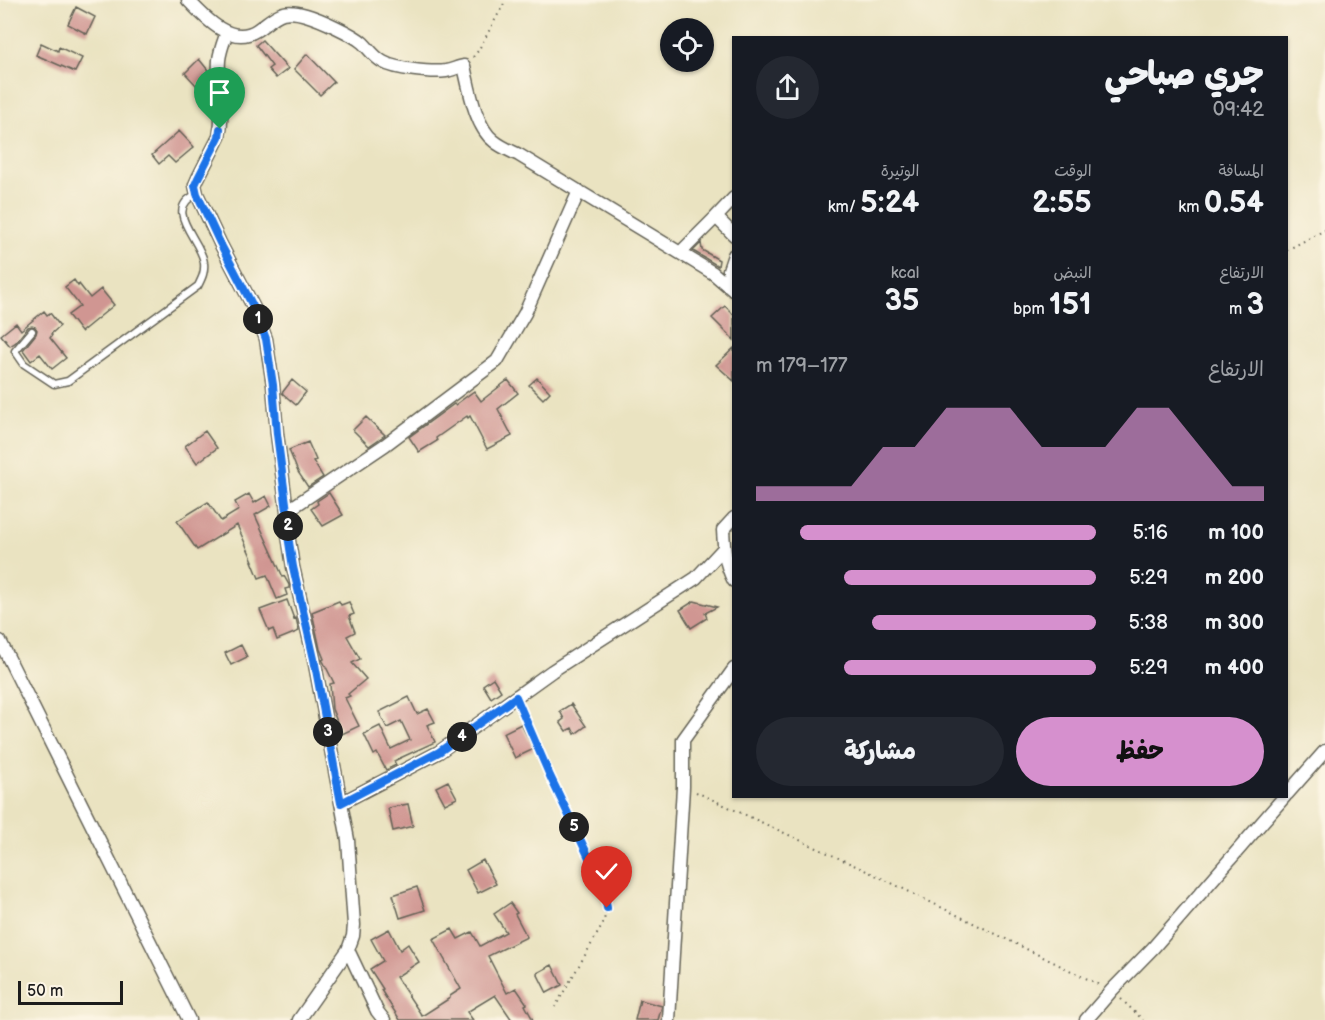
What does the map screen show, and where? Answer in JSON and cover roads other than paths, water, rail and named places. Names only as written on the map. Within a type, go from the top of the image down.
[{"type":"street","points":[[188,0],[209,22],[227,32],[241,36],[255,32],[272,17],[286,12],[305,15],[351,34],[363,43],[372,55],[385,64],[427,71],[447,71],[464,66],[477,115],[489,137],[495,143],[519,155],[680,253],[712,273],[732,290]]},
{"type":"street","points":[[227,32],[219,57],[222,117],[219,137],[195,185],[220,243],[256,312],[266,339],[293,567],[314,659],[348,840],[353,936],[348,950],[299,1020]]},
{"type":"street","points":[[287,511],[385,445],[498,361],[525,313],[579,191]]},
{"type":"street","points":[[680,253],[732,200]]},
{"type":"street","points":[[716,217],[732,233]]},
{"type":"street","points":[[732,261],[729,270],[732,290]]},
{"type":"street","points":[[732,520],[723,530],[724,549],[732,577]]},
{"type":"street","points":[[341,803],[439,752],[552,671],[696,578],[724,549]]},
{"type":"street","points":[[0,641],[189,1020]]},
{"type":"street","points":[[669,1020],[683,787],[683,740],[732,672]]},
{"type":"street","points":[[1288,793],[1325,751]]},
{"type":"street","points":[[1086,1020],[1283,798]]},
{"type":"street","points":[[348,950],[377,1011],[384,1020]]},
{"type":"lane","points":[[32,331],[15,351],[24,364],[54,384],[68,381],[198,286],[204,272],[204,260],[182,218],[183,208],[189,198],[197,194]]}]
